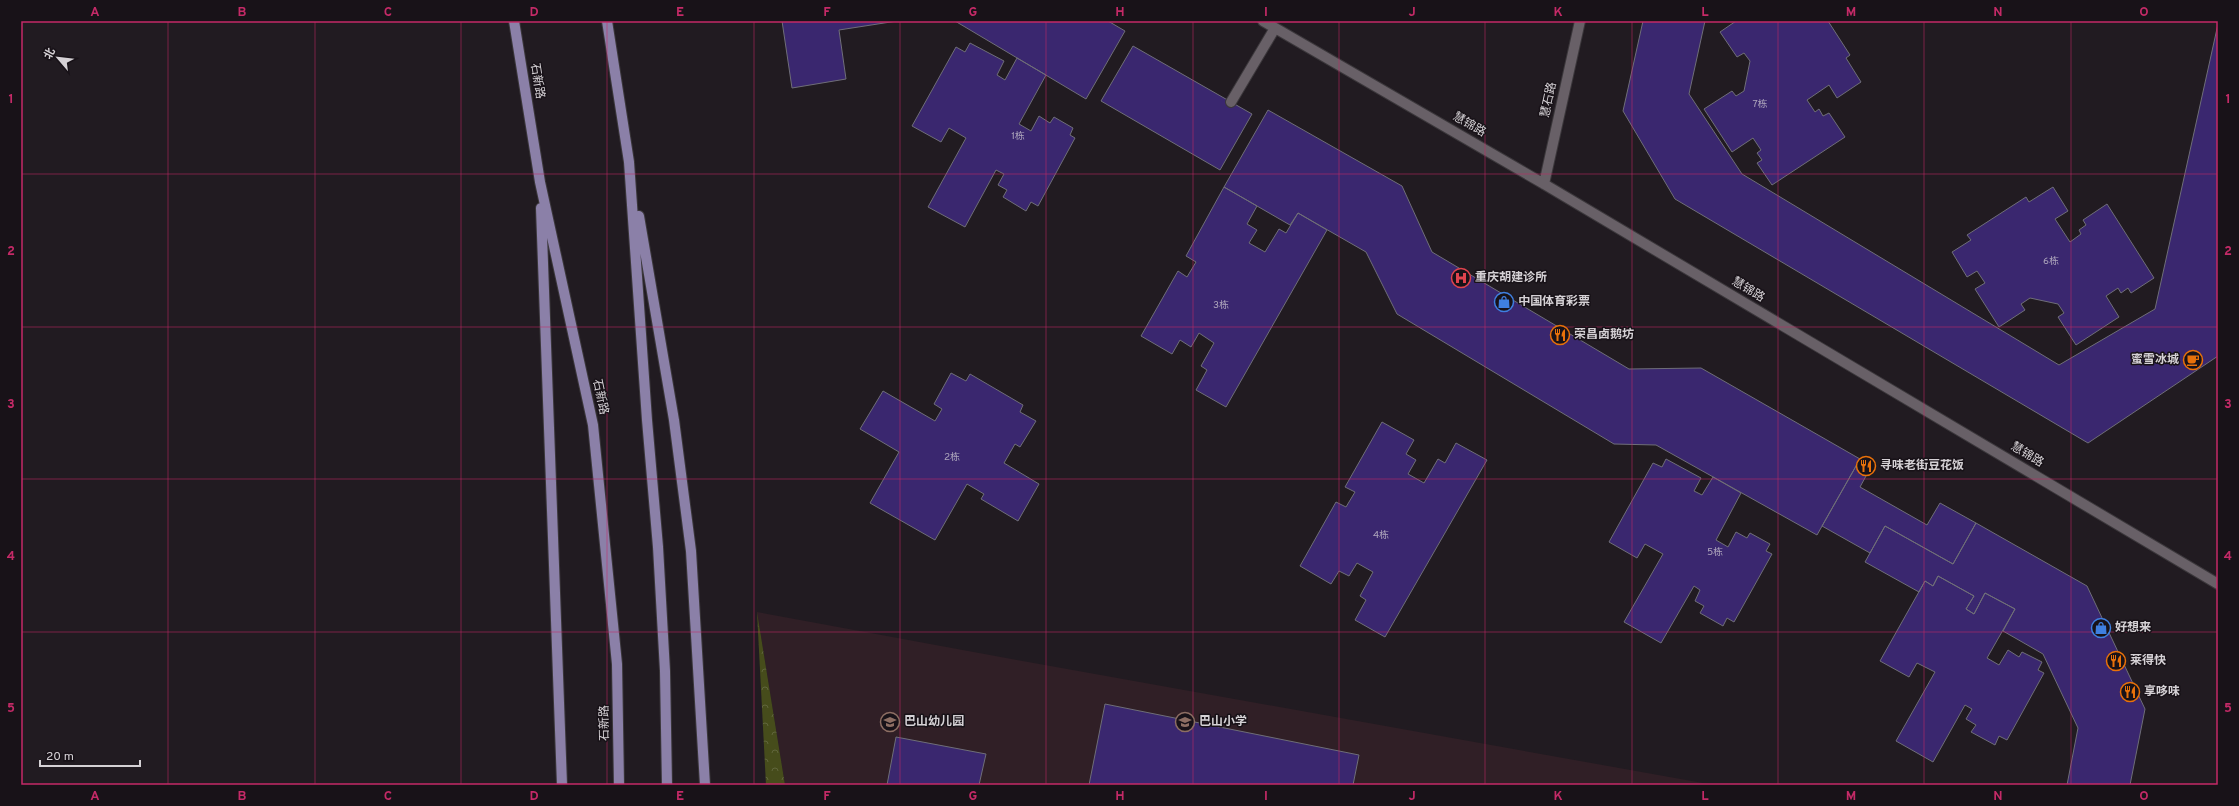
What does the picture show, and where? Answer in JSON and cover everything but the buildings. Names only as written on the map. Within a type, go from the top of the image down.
[{"type":"main road","name":"石新路","points":[[514,21],[540,182],[593,425],[617,664],[618,785]]},
{"type":"main road","points":[[607,21],[629,162],[674,420],[691,551],[705,785]]},
{"type":"main road","points":[[629,162],[647,420],[658,547],[665,670],[667,785]]},
{"type":"main road","points":[[540,182],[562,785]]},
{"type":"street","name":"慧锦路","points":[[1263,21],[1544,184],[2218,584]]},
{"type":"street","name":"慧石路","points":[[1544,184],[1580,21]]},
{"type":"street","points":[[1231,102],[1275,28]]},
{"type":"shaded area","points":[[757,612],[1017,660],[1714,785],[785,785]]},
{"type":"green space","points":[[757,612],[785,785],[766,785]]},
{"type":"place","name":"重庆胡建诊所","points":[[1461,278]]},
{"type":"place","name":"中国体育彩票","points":[[1504,302]]},
{"type":"place","name":"荣昌卤鹅坊","points":[[1560,335]]},
{"type":"place","name":"蜜雪冰城","points":[[2193,360]]},
{"type":"place","name":"寻味老街豆花饭","points":[[1866,466]]},
{"type":"place","name":"好想来","points":[[2101,628]]},
{"type":"place","name":"莱得快","points":[[2116,661]]},
{"type":"place","name":"享哆味","points":[[2130,692]]},
{"type":"place","name":"巴山幼儿园","points":[[890,722]]},
{"type":"place","name":"巴山小学","points":[[1185,722]]}]
